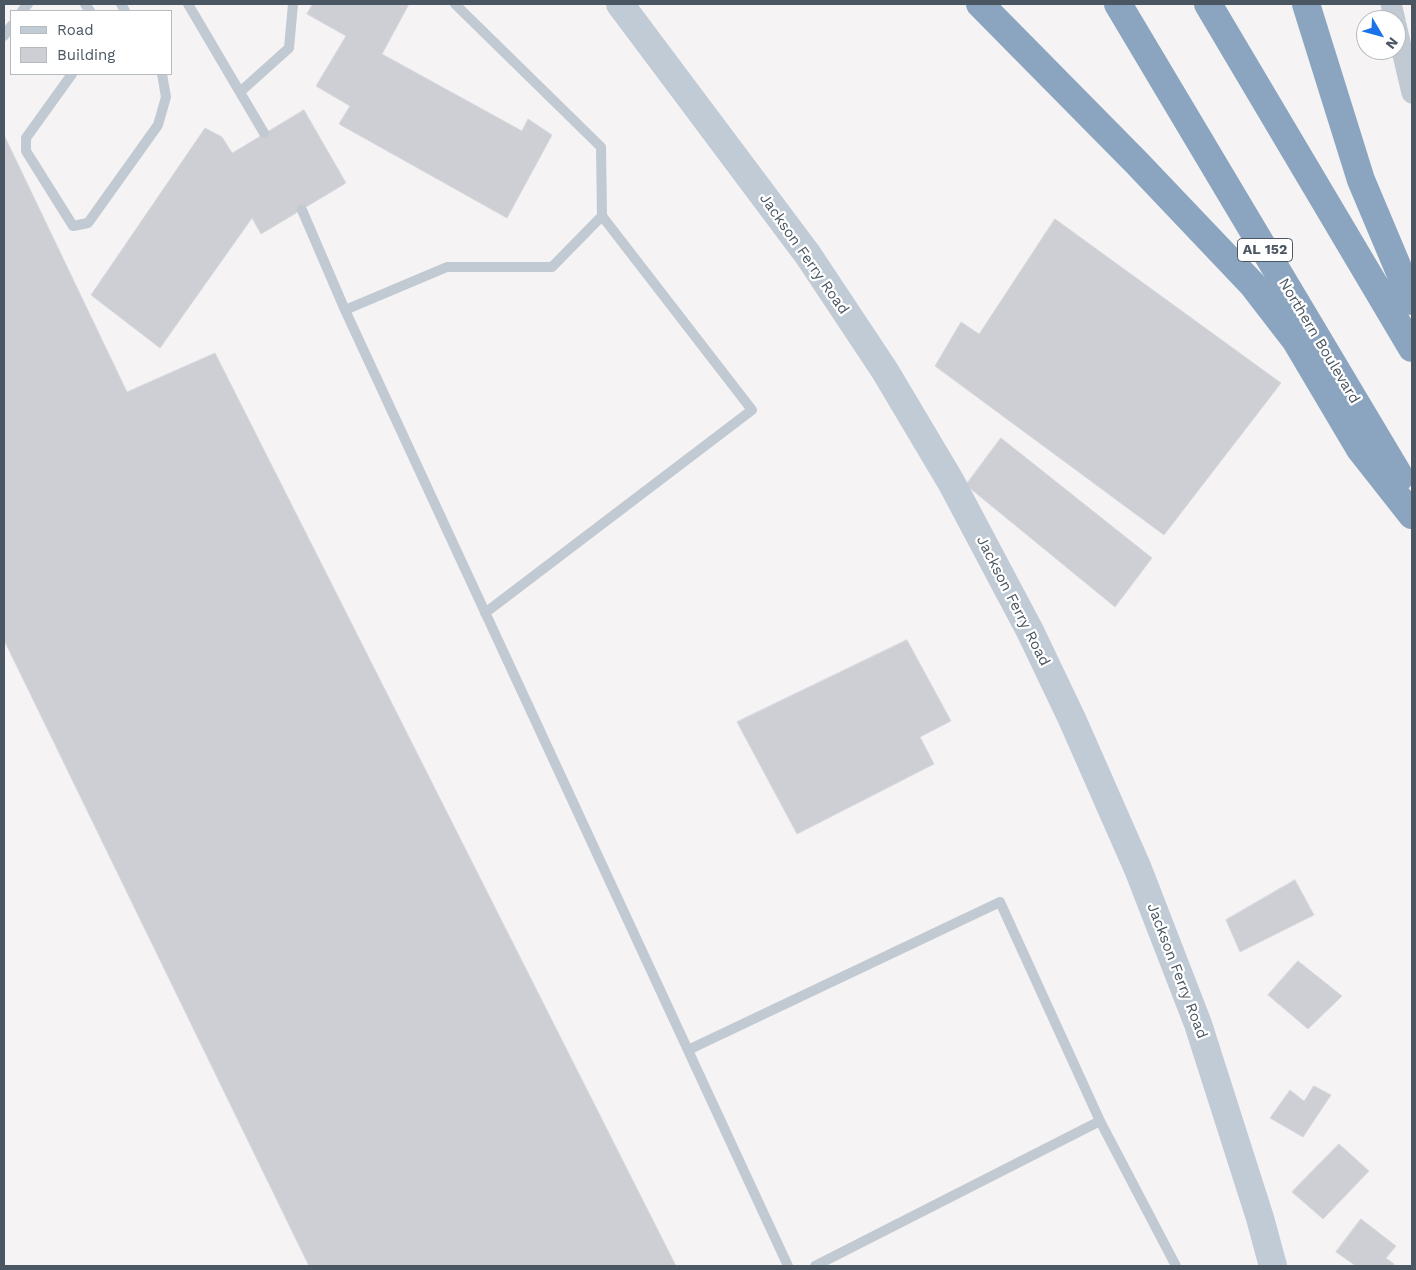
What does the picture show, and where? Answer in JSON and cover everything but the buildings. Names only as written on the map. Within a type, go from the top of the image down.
[{"type":"highway","points":[[980,4],[1136,162],[1252,284],[1296,341],[1360,449],[1412,515]]},
{"type":"highway","name":"Northern Boulevard","points":[[1118,4],[1412,497]]},
{"type":"highway","points":[[1208,4],[1412,348]]},
{"type":"highway","points":[[1306,4],[1361,180],[1412,301]]},
{"type":"main road","name":"Jackson Ferry Road","points":[[620,4],[808,255],[885,371],[951,482],[1030,631],[1076,728],[1138,869],[1198,1024],[1260,1218],[1273,1266]]},
{"type":"street","points":[[1404,60],[1412,93]]},
{"type":"lane","points":[[188,4],[264,133]]},
{"type":"lane","points":[[240,92],[289,48],[293,4]]},
{"type":"lane","points":[[455,4],[601,147],[602,216],[752,410],[485,613]]},
{"type":"lane","points":[[71,75],[26,138],[26,151],[73,226],[88,223],[158,124],[166,97],[162,75]]},
{"type":"lane","points":[[302,210],[485,613],[788,1266]]},
{"type":"lane","points":[[346,310],[447,267],[552,267],[602,216]]},
{"type":"lane","points":[[688,1050],[1000,902],[1100,1121],[1176,1266]]},
{"type":"lane","points":[[816,1266],[1100,1121]]}]
